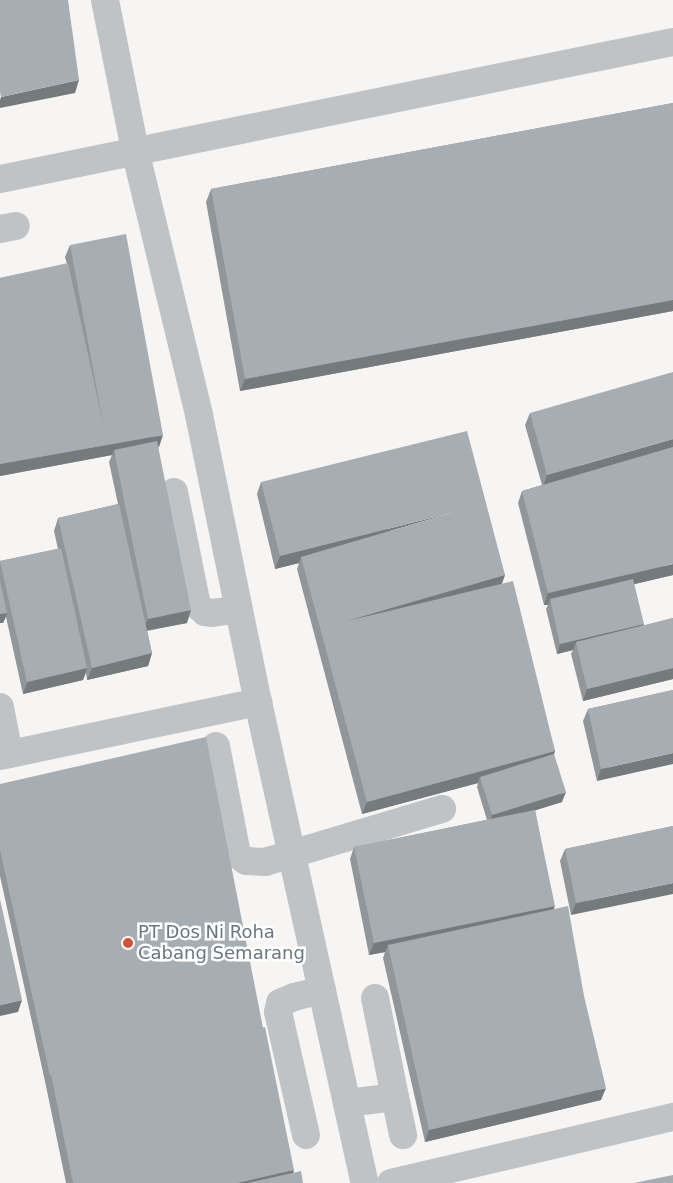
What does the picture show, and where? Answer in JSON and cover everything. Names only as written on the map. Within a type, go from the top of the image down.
[{"type":"lane","points":[[105,0],[135,150],[199,415],[258,702],[364,1183]]},
{"type":"lane","points":[[0,179],[673,42]]},
{"type":"lane","points":[[174,492],[197,605],[205,612],[212,613],[239,609]]},
{"type":"lane","points":[[0,707],[4,755],[258,702]]},
{"type":"lane","points":[[216,746],[237,854],[246,861],[265,862],[442,809]]},
{"type":"lane","points":[[306,1135],[278,1012],[280,1003],[294,996],[322,990]]},
{"type":"lane","points":[[375,998],[403,1136]]},
{"type":"lane","points":[[347,1103],[395,1097]]},
{"type":"lane","points":[[391,1183],[673,1117]]},
{"type":"building","points":[[0,0],[68,0],[79,80],[1,97]]},
{"type":"building","points":[[673,103],[673,300],[245,379],[211,189]]},
{"type":"building","points":[[126,234],[163,435],[0,464],[0,278],[68,263],[104,428],[70,245]]},
{"type":"building","points":[[673,372],[673,439],[547,475],[530,413]]},
{"type":"building","points":[[467,431],[505,575],[343,622],[513,581],[555,751],[367,802],[301,557],[455,512],[280,556],[261,482]]},
{"type":"building","points":[[157,441],[191,610],[148,619],[114,450]]},
{"type":"building","points":[[673,447],[673,564],[548,593],[522,491]]},
{"type":"building","points":[[119,504],[152,653],[92,668],[58,518]]},
{"type":"building","points":[[61,548],[87,668],[27,682],[0,561]]},
{"type":"building","points":[[633,579],[644,624],[560,644],[550,599]]},
{"type":"building","points":[[0,581],[7,613],[0,614]]},
{"type":"building","points":[[673,618],[673,668],[587,689],[576,642]]},
{"type":"building","points":[[673,690],[673,753],[601,769],[588,709]]},
{"type":"building","name":"PT Dos Ni Roha Cabang Semarang","points":[[206,737],[263,1028],[51,1074],[50,1076],[0,850],[0,784]]},
{"type":"building","points":[[554,754],[566,792],[492,815],[480,777]]},
{"type":"building","points":[[535,810],[555,906],[374,943],[354,847]]},
{"type":"building","points":[[673,826],[673,883],[576,903],[565,849]]},
{"type":"building","points":[[0,899],[22,1000],[0,1005]]},
{"type":"building","points":[[568,906],[584,996],[606,1088],[429,1130],[388,945]]},
{"type":"building","points":[[265,1027],[294,1170],[237,1183],[73,1183],[51,1074]]},
{"type":"building","points":[[301,1171],[303,1183],[247,1183]]},
{"type":"building","points":[[673,1175],[673,1183],[634,1183]]},
{"type":"place","name":"PT Dos Ni Roha Cabang Semarang","points":[[128,943]]}]
